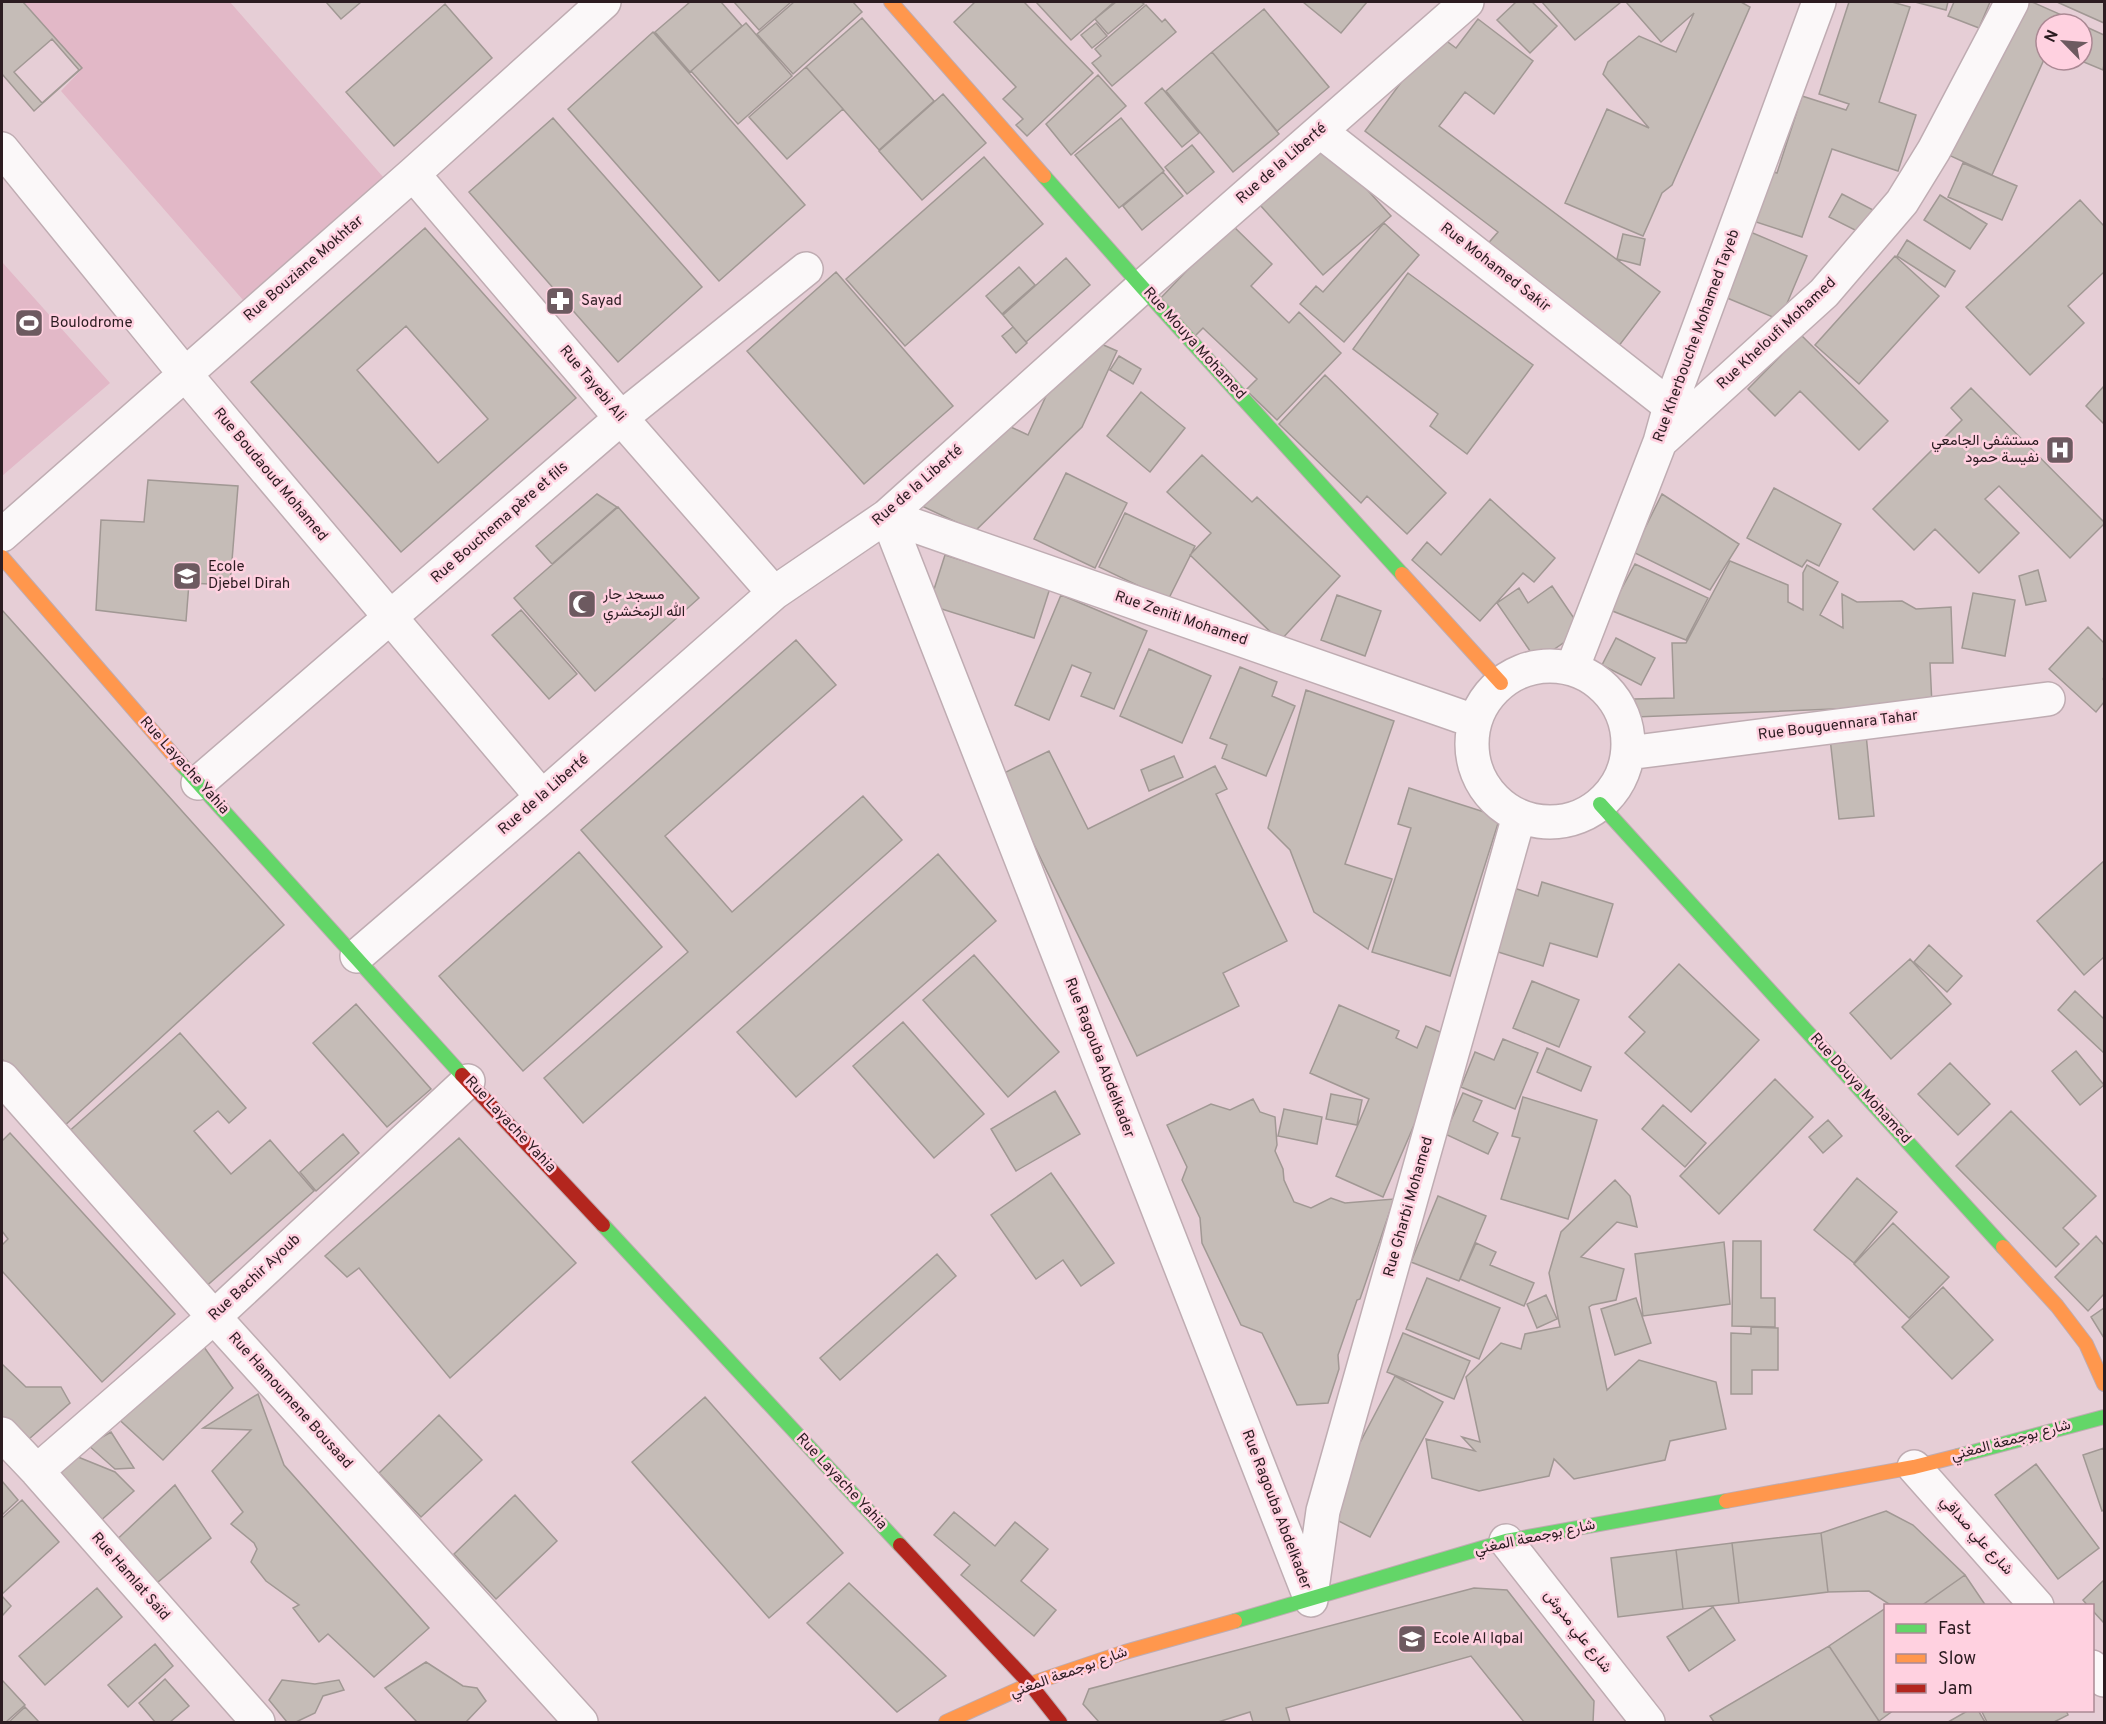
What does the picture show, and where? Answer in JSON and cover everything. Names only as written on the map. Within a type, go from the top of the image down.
[{"type":"street","name":"Rue Bouziane Mokhtar","points":[[2,535],[413,174],[604,2]]},
{"type":"street","name":"Rue Mouya Mohamed","points":[[891,2],[1142,287],[1501,683]]},
{"type":"street","name":"Rue de la Liberté","points":[[357,956],[542,798],[774,593],[887,516],[1142,287],[1467,2]]},
{"type":"street","name":"Rue Kherbouche Mohamed Tayeb","points":[[1572,669],[1660,442],[1670,406],[1819,2]]},
{"type":"street","name":"Rue Kheloufi Mohamed","points":[[1660,442],[1824,293],[1902,202],[1934,150],[2012,2]]},
{"type":"street","name":"Rue Mohamed Sakir","points":[[1320,131],[1670,406]]},
{"type":"street","name":"Rue Boudaoud Mohamed","points":[[2,149],[185,374],[542,798]]},
{"type":"street","name":"Rue Tayebi Ali","points":[[413,174],[774,593]]},
{"type":"street","name":"Rue Bouchema père et fils","points":[[198,783],[621,418],[806,269]]},
{"type":"street","name":"Rue Zeniti Mohamed","points":[[887,516],[1474,722]]},
{"type":"street","name":"Rue Ragouba Abdelkader","points":[[887,516],[1311,1600]]},
{"type":"street","name":"Rue Layache Yahia","points":[[2,557],[198,783],[468,1081],[1030,1684],[1060,1722]]},
{"type":"street","points":[[1547,665],[1572,669],[1596,681],[1616,702],[1626,726],[1628,753],[1618,783],[1600,804],[1566,821],[1546,822],[1519,816],[1498,803],[1481,782],[1472,748],[1474,722],[1483,703],[1501,683],[1521,671],[1547,665]]},
{"type":"street","name":"Rue Bouguennara Tahar","points":[[1628,753],[2048,699]]},
{"type":"street","name":"Rue Douya Mohamed","points":[[1600,804],[2057,1306],[2086,1344],[2104,1384]]},
{"type":"street","name":"Rue Gharbi Mohamed","points":[[1311,1600],[1323,1511],[1519,816]]},
{"type":"street","name":"Rue Hamoumene Bousaad","points":[[2,1078],[214,1317],[581,1722]]},
{"type":"street","name":"Rue Bachir Ayoub","points":[[37,1471],[214,1317],[468,1081]]},
{"type":"street","name":"شارع بوجمعة المغني","points":[[946,1722],[1030,1684],[1125,1652],[1311,1600],[1506,1541],[1914,1467],[2104,1417]]},
{"type":"street","name":"Rue Hamlat Saïd","points":[[2,1434],[258,1722]]},
{"type":"street","name":"شارع علي صداقي","points":[[1914,1467],[2036,1604]]},
{"type":"street","name":"شارع علي مدوش","points":[[1506,1541],[1648,1722]]},
{"type":"shaded area","points":[[22,2],[230,2],[384,178],[243,300],[61,91],[80,71]]},
{"type":"shaded area","name":"Boulodrome","points":[[2,262],[110,383],[2,476]]},
{"type":"building","points":[[2,2],[23,2],[82,68],[34,111],[2,74]]},
{"type":"building","points":[[326,2],[361,2],[341,19]]},
{"type":"building","points":[[690,2],[721,2],[742,26],[690,72],[655,32]]},
{"type":"building","points":[[734,2],[791,2],[759,30]]},
{"type":"building","points":[[794,2],[853,2],[862,12],[793,74],[757,34]]},
{"type":"building","points":[[975,2],[1024,2],[1093,73],[1027,136],[1016,125],[1023,119],[1003,99],[1016,87],[954,22]]},
{"type":"building","points":[[1036,2],[1114,2],[1071,40]]},
{"type":"building","points":[[1116,2],[1144,4],[1108,34],[1095,19]]},
{"type":"building","points":[[1303,2],[1367,2],[1341,33]]},
{"type":"building","points":[[1516,2],[1532,2],[1557,26],[1530,53],[1497,20]]},
{"type":"building","points":[[1542,2],[1621,2],[1575,40]]},
{"type":"building","points":[[1626,2],[1741,2],[1750,7],[1672,185],[1662,193],[1643,236],[1565,203],[1607,109],[1649,128],[1603,74],[1608,62],[1639,36],[1676,52],[1694,13],[1661,42]]},
{"type":"building","points":[[1849,2],[1892,2],[1910,7],[1879,102],[1916,115],[1898,171],[1832,149],[1802,237],[1744,218],[1761,168],[1777,173],[1802,96],[1846,110],[1849,104],[1819,94]]},
{"type":"building","points":[[1915,2],[1948,2],[1946,10]]},
{"type":"building","points":[[1954,2],[1990,2],[1979,28],[1948,16]]},
{"type":"building","points":[[2009,2],[2032,2],[2055,12],[2034,12],[2034,72],[2038,72],[1992,175],[1942,152]]},
{"type":"building","points":[[2057,2],[2104,2],[2104,23],[2094,19],[2094,12],[2079,12]]},
{"type":"building","points":[[445,4],[492,58],[394,146],[346,92]]},
{"type":"building","points":[[1146,5],[1162,22],[1165,19],[1176,32],[1112,86],[1092,63],[1101,56],[1095,49]]},
{"type":"building","points":[[1264,9],[1329,87],[1277,131],[1212,52]]},
{"type":"building","points":[[862,18],[934,101],[879,150],[806,67]]},
{"type":"building","points":[[1478,19],[1533,61],[1494,114],[1465,92],[1439,126],[1660,292],[1618,347],[1485,247],[1498,232],[1365,131],[1437,34],[1456,48]]},
{"type":"building","points":[[746,23],[792,76],[738,124],[691,71]]},
{"type":"building","points":[[1096,23],[1107,36],[1092,48],[1081,35]]},
{"type":"building","points":[[2094,30],[2104,35],[2103,70],[2094,66]]},
{"type":"building","points":[[653,32],[805,205],[719,281],[568,109]]},
{"type":"building","points":[[52,39],[79,70],[42,103],[14,72]]},
{"type":"building","points":[[1212,52],[1279,134],[1233,172],[1166,91]]},
{"type":"building","points":[[806,67],[843,109],[787,159],[749,117]]},
{"type":"building","points":[[1098,75],[1126,106],[1071,155],[1046,124]]},
{"type":"building","points":[[1162,88],[1199,133],[1182,147],[1145,103]]},
{"type":"building","points":[[943,94],[986,143],[922,200],[879,151]]},
{"type":"building","points":[[553,118],[702,287],[618,362],[469,192]]},
{"type":"building","points":[[1121,118],[1164,171],[1119,208],[1075,155]]},
{"type":"building","points":[[1321,139],[1391,216],[1323,275],[1252,196]]},
{"type":"building","points":[[1192,145],[1214,172],[1187,194],[1165,167]]},
{"type":"building","points":[[984,157],[1043,224],[905,346],[846,279]]},
{"type":"building","points":[[1963,163],[2017,186],[2002,220],[1948,197]]},
{"type":"building","points":[[1163,172],[1183,196],[1142,230],[1123,206]]},
{"type":"building","points":[[1842,194],[1879,213],[1867,236],[1829,217]]},
{"type":"building","points":[[1940,195],[1987,224],[1970,249],[1924,220]]},
{"type":"building","points":[[2080,200],[2104,226],[2104,272],[2068,306],[2084,323],[2030,375],[1966,307]]},
{"type":"building","points":[[1384,223],[1419,255],[1344,342],[1300,304],[1316,286],[1323,292]]},
{"type":"building","points":[[1231,224],[1272,264],[1251,286],[1289,323],[1299,312],[1341,353],[1277,420],[1246,390],[1257,379],[1203,328],[1194,337],[1157,302]]},
{"type":"building","points":[[425,228],[576,398],[401,552],[251,382]],"holes":[[[406,326],[488,419],[438,463],[357,370]]]},
{"type":"building","points":[[1748,231],[1807,256],[1780,320],[1720,295]]},
{"type":"building","points":[[1623,234],[1645,239],[1640,265],[1617,259]]},
{"type":"building","points":[[1907,240],[1955,271],[1945,287],[1897,256]]},
{"type":"building","points":[[1895,256],[1939,296],[1859,384],[1815,345]]},
{"type":"building","points":[[1066,258],[1090,285],[1026,342],[1003,315]]},
{"type":"building","points":[[1019,267],[1035,285],[1002,314],[986,296]]},
{"type":"building","points":[[836,272],[953,406],[864,484],[747,351]]},
{"type":"building","points":[[1408,273],[1533,365],[1467,454],[1430,426],[1438,414],[1353,349]]},
{"type":"building","points":[[1013,327],[1027,343],[1016,353],[1002,336]]},
{"type":"building","points":[[1801,335],[1888,421],[1859,450],[1800,391],[1775,416],[1748,389]]},
{"type":"building","points":[[1099,343],[1117,351],[1082,427],[975,531],[922,506],[998,421],[1028,435],[1047,394]]},
{"type":"building","points":[[1119,356],[1141,369],[1133,384],[1110,370]]},
{"type":"building","points":[[1325,375],[1446,493],[1407,534],[1367,496],[1361,503],[1279,424]]},
{"type":"building","points":[[2104,386],[2104,424],[2086,406]]},
{"type":"building","points":[[1971,388],[2104,522],[2070,558],[1999,486],[1985,499],[2019,533],[1979,573],[1935,529],[1914,550],[1873,509],[1962,420],[1951,408]]},
{"type":"building","points":[[1141,392],[1185,428],[1150,472],[1107,436]]},
{"type":"building","points":[[1202,455],[1252,502],[1257,497],[1340,576],[1280,641],[1190,555],[1211,533],[1167,492]]},
{"type":"building","points":[[1066,473],[1127,503],[1095,568],[1034,539]]},
{"type":"building","points":[[148,480],[238,486],[230,585],[189,583],[186,621],[96,610],[101,520],[144,522]]},
{"type":"building","points":[[1774,488],[1841,524],[1819,566],[1807,560],[1802,567],[1747,538]]},
{"type":"building","points":[[597,494],[617,507],[552,564],[536,546]]},
{"type":"building","points":[[1662,494],[1739,544],[1710,590],[1633,552]]},
{"type":"building","points":[[1490,499],[1555,558],[1534,582],[1523,573],[1480,621],[1412,560],[1427,542],[1441,555]]},
{"type":"building","points":[[618,507],[699,598],[595,691],[514,598]]},
{"type":"building","points":[[1125,513],[1195,546],[1168,600],[1099,567]]},
{"type":"building","points":[[945,555],[1050,588],[1034,638],[929,605]]},
{"type":"building","points":[[1730,561],[1788,585],[1788,602],[1803,610],[1803,573],[1807,565],[1838,582],[1820,615],[1843,628],[1842,594],[1857,602],[1902,601],[1916,609],[1951,607],[1953,663],[1930,663],[1932,705],[1635,717],[1634,699],[1674,698],[1672,643],[1686,643]]},
{"type":"building","points":[[1635,564],[1708,598],[1686,640],[1610,610]]},
{"type":"building","points":[[2038,570],[2046,601],[2026,605],[2019,576]]},
{"type":"building","points":[[1552,586],[1582,630],[1537,661],[1497,603],[1519,588],[1528,603]]},
{"type":"building","points":[[1973,593],[2015,600],[2005,656],[1962,648]]},
{"type":"building","points":[[1061,595],[1147,631],[1114,709],[1081,696],[1091,673],[1072,665],[1049,720],[1015,705]]},
{"type":"building","points":[[1337,595],[1381,611],[1365,656],[1321,640]]},
{"type":"building","points":[[2,610],[284,925],[62,1128],[2,1059]]},
{"type":"building","points":[[521,610],[577,674],[549,699],[492,635]]},
{"type":"building","points":[[2088,627],[2104,643],[2104,702],[2096,712],[2049,669]]},
{"type":"building","points":[[1616,638],[1655,658],[1641,685],[1602,665]]},
{"type":"building","points":[[796,640],[836,685],[665,836],[732,912],[863,796],[902,840],[583,1123],[544,1078],[688,952],[581,830]]},
{"type":"building","points":[[1149,649],[1211,676],[1182,743],[1120,716]]},
{"type":"building","points":[[1240,667],[1277,682],[1272,696],[1295,706],[1266,776],[1222,758],[1227,745],[1210,738]]},
{"type":"building","points":[[1306,690],[1394,721],[1345,864],[1392,879],[1368,949],[1314,912],[1290,850],[1268,828]]},
{"type":"building","points":[[1866,734],[1874,816],[1839,819],[1830,738]]},
{"type":"building","points":[[1049,751],[1088,829],[1215,766],[1227,789],[1216,794],[1287,941],[1223,973],[1239,1006],[1137,1056],[1000,775]]},
{"type":"building","points":[[1174,756],[1183,777],[1149,791],[1141,770]]},
{"type":"building","points":[[1409,788],[1500,817],[1450,976],[1372,952],[1411,828],[1398,824]]},
{"type":"building","points":[[579,852],[662,947],[523,1071],[439,976]]},
{"type":"building","points":[[938,854],[996,921],[796,1097],[737,1032]]},
{"type":"building","points":[[2104,861],[2104,957],[2084,975],[2037,921]]},
{"type":"building","points":[[1542,882],[1613,904],[1597,957],[1550,943],[1543,966],[1495,951],[1514,888],[1538,896]]},
{"type":"building","points":[[1929,945],[1962,976],[1947,992],[1914,962]]},
{"type":"building","points":[[974,955],[1059,1052],[1008,1097],[923,1000]]},
{"type":"building","points":[[1910,959],[1951,1004],[1891,1059],[1850,1013]]},
{"type":"building","points":[[1679,964],[1759,1040],[1691,1112],[1625,1053],[1645,1032],[1629,1017]]},
{"type":"building","points":[[1532,981],[1579,1000],[1559,1047],[1513,1028]]},
{"type":"building","points":[[2075,991],[2104,1019],[2104,1053],[2058,1010]]},
{"type":"building","points":[[356,1004],[431,1089],[387,1127],[313,1043]]},
{"type":"building","points":[[1339,1005],[1399,1031],[1396,1038],[1417,1048],[1426,1026],[1452,1037],[1383,1197],[1336,1176],[1369,1099],[1310,1073]]},
{"type":"building","points":[[903,1022],[984,1114],[934,1158],[853,1066]]},
{"type":"building","points":[[180,1033],[246,1108],[229,1123],[218,1111],[194,1131],[231,1174],[270,1140],[314,1191],[202,1290],[66,1134]]},
{"type":"building","points":[[1503,1039],[1538,1053],[1515,1109],[1461,1087],[1475,1052],[1494,1060]]},
{"type":"building","points":[[1547,1048],[1591,1067],[1581,1091],[1537,1072]]},
{"type":"building","points":[[2076,1051],[2104,1085],[2080,1105],[2052,1071]]},
{"type":"building","points":[[1950,1063],[1990,1104],[1958,1135],[1918,1094]]},
{"type":"building","points":[[1775,1079],[1813,1117],[1719,1214],[1680,1176]]},
{"type":"building","points":[[1055,1091],[1080,1134],[1016,1171],[991,1129]]},
{"type":"building","points":[[1463,1093],[1482,1101],[1473,1121],[1498,1133],[1488,1154],[1445,1134]]},
{"type":"building","points":[[1331,1094],[1362,1100],[1357,1125],[1326,1119]]},
{"type":"building","points":[[1523,1097],[1597,1120],[1568,1219],[1501,1199],[1520,1138],[1512,1136]]},
{"type":"building","points":[[1253,1099],[1260,1112],[1275,1117],[1277,1145],[1275,1151],[1294,1202],[1311,1208],[1331,1198],[1345,1203],[1394,1199],[1338,1355],[1339,1369],[1328,1403],[1297,1405],[1262,1333],[1241,1325],[1202,1243],[1200,1218],[1182,1180],[1187,1167],[1167,1125],[1211,1104],[1230,1110]]},
{"type":"building","points":[[1663,1105],[1706,1143],[1685,1167],[1642,1129]]},
{"type":"building","points":[[1284,1109],[1322,1117],[1317,1144],[1278,1136]]},
{"type":"building","points":[[2011,1111],[2096,1196],[2063,1228],[2079,1244],[2056,1267],[1956,1166]]},
{"type":"building","points":[[1828,1120],[1842,1136],[1823,1153],[1809,1137]]},
{"type":"building","points":[[10,1133],[175,1314],[102,1382],[2,1271],[2,1245],[8,1239],[2,1231],[2,1141]]},
{"type":"building","points":[[343,1134],[359,1153],[316,1191],[300,1172]]},
{"type":"building","points":[[459,1138],[576,1263],[450,1378],[359,1268],[347,1277],[325,1256]]},
{"type":"building","points":[[1051,1173],[1114,1263],[1081,1286],[1063,1260],[1036,1279],[991,1215]]},
{"type":"building","points":[[1857,1178],[1897,1212],[1854,1263],[1814,1230]]},
{"type":"building","points":[[1615,1180],[1630,1196],[1637,1227],[1617,1222],[1581,1257],[1624,1269],[1616,1300],[1589,1307],[1607,1390],[1639,1360],[1716,1382],[1726,1429],[1670,1441],[1665,1460],[1574,1479],[1554,1459],[1549,1476],[1479,1491],[1432,1478],[1426,1439],[1475,1451],[1462,1437],[1480,1442],[1466,1377],[1501,1343],[1521,1349],[1525,1334],[1560,1327],[1549,1273],[1561,1232]]},
{"type":"building","points":[[1438,1196],[1486,1216],[1459,1281],[1411,1262]]},
{"type":"building","points":[[1893,1223],[1949,1277],[1909,1318],[1854,1264]]},
{"type":"building","points":[[2096,1236],[2104,1245],[2104,1294],[2088,1311],[2055,1277]]},
{"type":"building","points":[[1733,1241],[1761,1241],[1761,1298],[1775,1298],[1775,1327],[1732,1326]]},
{"type":"building","points":[[1724,1242],[1730,1304],[1643,1316],[1635,1254]]},
{"type":"building","points":[[1476,1243],[1496,1252],[1490,1265],[1534,1283],[1524,1306],[1460,1279]]},
{"type":"building","points":[[937,1254],[956,1276],[840,1380],[820,1358]]},
{"type":"building","points":[[1427,1278],[1500,1308],[1479,1359],[1406,1329]]},
{"type":"building","points":[[1943,1287],[1993,1340],[1952,1379],[1902,1327]]},
{"type":"building","points":[[1546,1295],[1557,1319],[1537,1328],[1527,1304]]},
{"type":"building","points":[[1636,1298],[1651,1343],[1615,1355],[1601,1309]]},
{"type":"building","points":[[2104,1308],[2104,1338],[2091,1317]]},
{"type":"building","points":[[1751,1327],[1778,1328],[1778,1370],[1752,1370],[1752,1394],[1731,1394],[1731,1333],[1751,1334]]},
{"type":"building","points":[[1403,1333],[1470,1361],[1454,1399],[1387,1372]]},
{"type":"building","points":[[199,1340],[233,1388],[163,1460],[112,1413]]},
{"type":"building","points":[[2,1364],[26,1387],[61,1387],[70,1403],[21,1446],[2,1423]]},
{"type":"building","points":[[1395,1376],[1443,1402],[1370,1537],[1323,1513]]},
{"type":"building","points":[[258,1394],[284,1465],[429,1628],[374,1677],[328,1634],[319,1642],[293,1608],[299,1605],[266,1581],[251,1562],[257,1549],[254,1543],[231,1524],[243,1512],[212,1471],[251,1430],[203,1428]]},
{"type":"building","points":[[705,1397],[843,1553],[769,1618],[632,1462]]},
{"type":"building","points":[[439,1415],[482,1460],[421,1517],[379,1473]]},
{"type":"building","points":[[111,1432],[134,1468],[115,1469],[88,1445]]},
{"type":"building","points":[[2104,1448],[2104,1510],[2102,1511],[2083,1455]]},
{"type":"building","points":[[78,1457],[115,1472],[134,1491],[98,1523],[57,1476]]},
{"type":"building","points":[[2036,1464],[2099,1548],[2058,1579],[1995,1495]]},
{"type":"building","points":[[2,1481],[18,1500],[2,1515]]},
{"type":"building","points":[[175,1485],[211,1538],[152,1587],[110,1546]]},
{"type":"building","points":[[515,1495],[557,1541],[496,1599],[454,1554]]},
{"type":"building","points":[[22,1500],[59,1542],[2,1594],[2,1518]]},
{"type":"building","points":[[1886,1511],[1913,1525],[1965,1575],[1924,1604],[1889,1604],[1869,1591],[1828,1592],[1821,1533]]},
{"type":"building","points":[[954,1512],[995,1546],[1015,1522],[1048,1549],[1021,1581],[1056,1610],[1034,1636],[961,1575],[970,1565],[934,1535]]},
{"type":"building","points":[[1821,1533],[1828,1592],[1739,1603],[1732,1543]]},
{"type":"building","points":[[1732,1543],[1739,1603],[1683,1609],[1676,1550]]},
{"type":"building","points":[[1676,1550],[1683,1609],[1618,1617],[1611,1558]]},
{"type":"building","points":[[1965,1575],[1985,1604],[1924,1604]]},
{"type":"building","points":[[2104,1580],[2104,1623],[2094,1612],[2094,1604],[2086,1604],[2083,1600]]},
{"type":"building","points":[[849,1583],[946,1676],[897,1712],[807,1623]]},
{"type":"building","points":[[97,1588],[122,1617],[45,1685],[19,1656]]},
{"type":"building","name":"Ecole Al Iqbal","points":[[1474,1588],[1507,1590],[1594,1701],[1593,1722],[1524,1722],[1471,1656],[1286,1708],[1290,1722],[1253,1722],[1250,1712],[1218,1722],[1099,1722],[1083,1704],[1089,1689]]},
{"type":"building","points":[[2,1596],[11,1606],[2,1616]]},
{"type":"building","points":[[1713,1607],[1735,1640],[1689,1671],[1667,1637]]},
{"type":"building","points":[[1884,1609],[1884,1712],[1891,1712],[1879,1721],[1829,1646]]},
{"type":"building","points":[[155,1644],[173,1666],[128,1707],[108,1685]]},
{"type":"building","points":[[1829,1646],[1879,1721],[1714,1722],[1710,1716]]},
{"type":"building","points":[[426,1662],[463,1686],[477,1688],[486,1701],[466,1722],[417,1722],[385,1688]]},
{"type":"building","points":[[165,1679],[189,1706],[170,1722],[155,1722],[139,1703]]},
{"type":"building","points":[[2,1680],[25,1705],[6,1722],[2,1722]]},
{"type":"building","points":[[282,1680],[315,1684],[339,1680],[344,1690],[323,1696],[315,1713],[296,1722],[287,1722],[269,1700]]},
{"type":"building","points":[[25,1707],[39,1722],[9,1722]]},
{"type":"building","points":[[1966,1712],[1979,1712],[1985,1722],[1948,1722]]},
{"type":"building","points":[[1982,1712],[2067,1712],[2068,1715],[2054,1722],[1987,1722]]},
{"type":"traffic: fast","points":[[1044,176],[1402,574]]},
{"type":"traffic: fast","points":[[181,764],[462,1075]]},
{"type":"traffic: fast","points":[[1600,804],[2003,1247]]},
{"type":"traffic: fast","points":[[603,1225],[900,1545]]},
{"type":"traffic: fast","points":[[1958,1456],[2104,1417]]},
{"type":"traffic: fast","points":[[1235,1621],[1506,1541],[1726,1501]]},
{"type":"traffic: slow","points":[[891,2],[1044,176]]},
{"type":"traffic: slow","points":[[2,557],[181,764]]},
{"type":"traffic: slow","points":[[1402,574],[1501,683]]},
{"type":"traffic: slow","points":[[2003,1247],[2057,1306],[2086,1344],[2104,1384]]},
{"type":"traffic: slow","points":[[1726,1501],[1914,1467],[1958,1456]]},
{"type":"traffic: slow","points":[[946,1722],[1030,1684],[1125,1652],[1235,1621]]},
{"type":"traffic: jam","points":[[462,1075],[603,1225]]},
{"type":"traffic: jam","points":[[900,1545],[1030,1684],[1060,1722]]},
{"type":"place","name":"Sayad","points":[[560,301]]},
{"type":"place","name":"Boulodrome","points":[[29,323]]},
{"type":"place","name":"مستشفى الجامعي نفيسة حمود","points":[[2060,450]]},
{"type":"place","name":"Ecole Djebel Dirah","points":[[187,576]]},
{"type":"place","name":"مسجد جار الله الزمخشري","points":[[582,604]]},
{"type":"place","name":"Ecole Al Iqbal","points":[[1412,1639]]}]
